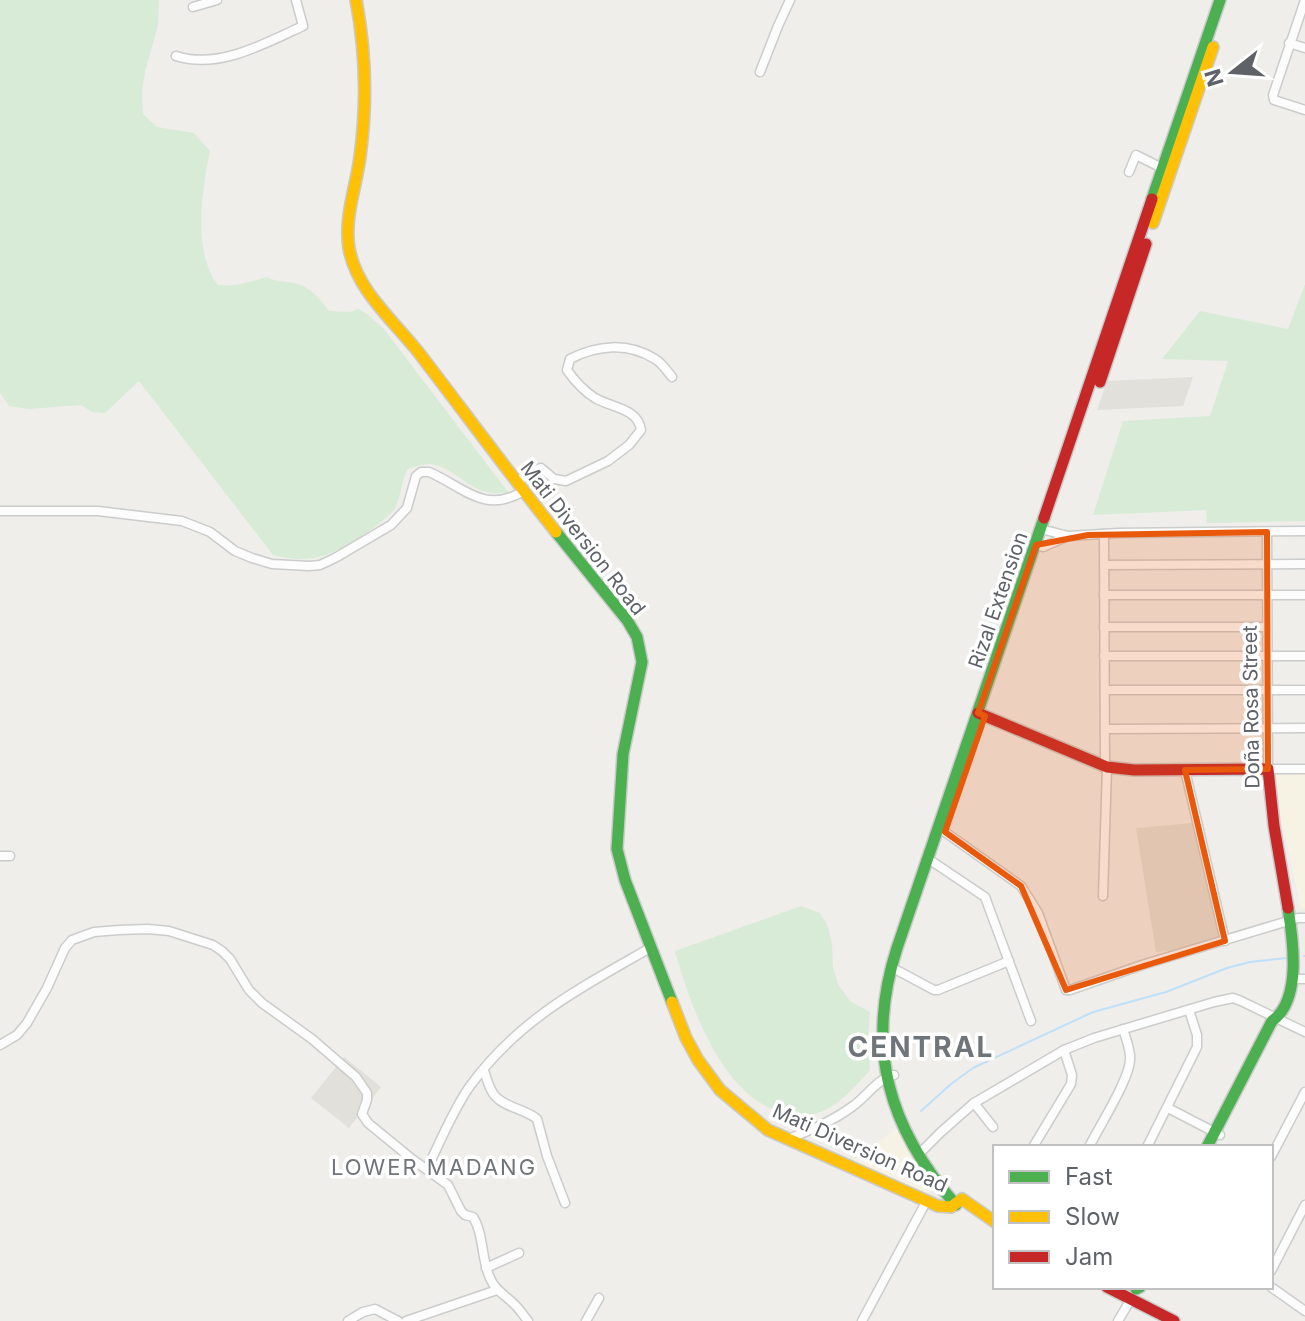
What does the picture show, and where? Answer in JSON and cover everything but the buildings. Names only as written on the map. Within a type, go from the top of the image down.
[{"type":"main road","name":"Mati Diversion Road","points":[[356,0],[364,77],[360,156],[348,234],[352,263],[369,292],[519,487],[627,620],[637,637],[641,650],[640,675],[623,754],[617,849],[625,880],[686,1038],[708,1075],[731,1100],[768,1130],[926,1202],[944,1207],[959,1202]]},
{"type":"main road","name":"Rizal Extension","points":[[959,1202],[937,1184],[902,1124],[890,1076],[889,1019],[894,968],[1040,546],[1162,168],[1220,0]]},
{"type":"main road","name":"Rizal Extension","points":[[1045,531],[1229,0]]},
{"type":"main road","name":"Rizal Extension","points":[[894,968],[945,832],[982,715]]},
{"type":"main road","points":[[982,715],[1106,766],[1125,769],[1268,769]]},
{"type":"main road","name":"Doña Rosa Street","points":[[1215,1145],[1272,1021],[1278,1018],[1301,979],[1302,918],[1270,798],[1268,769]]},
{"type":"main road","name":"Rizal Extension","points":[[890,1076],[923,1150],[959,1202]]},
{"type":"main road","name":"Doña Rosa Street","points":[[1209,1145],[1218,1133]]},
{"type":"main road","points":[[959,1202],[993,1222]]},
{"type":"main road","points":[[1136,1290],[1174,1321]]},
{"type":"street","points":[[193,7],[217,0]]},
{"type":"street","points":[[176,56],[195,61],[218,58],[303,26],[296,0]]},
{"type":"street","points":[[760,72],[790,0]]},
{"type":"street","points":[[1305,0],[1273,95],[1274,100],[1305,110]]},
{"type":"street","points":[[1289,43],[1305,48]]},
{"type":"street","points":[[1129,172],[1136,155],[1162,168]]},
{"type":"street","points":[[0,511],[98,511],[182,521],[210,532],[235,551],[252,558],[272,564],[320,565],[391,525],[407,508],[412,483],[421,472],[429,472],[478,498],[502,501],[535,470],[541,468],[554,479],[566,481],[608,461],[629,445],[641,430],[637,417],[592,396],[567,370],[570,359],[596,349],[621,346],[655,359],[672,377]]},
{"type":"street","points":[[1045,531],[1068,536],[1305,531]]},
{"type":"street","name":"Doña Rosa Street","points":[[1267,532],[1268,769]]},
{"type":"street","points":[[1103,896],[1106,766],[1104,534]]},
{"type":"street","points":[[1040,546],[1068,536]]},
{"type":"street","points":[[1104,565],[1305,564]]},
{"type":"street","points":[[1104,595],[1305,595]]},
{"type":"street","points":[[1104,627],[1267,627]]},
{"type":"street","points":[[1104,656],[1305,656]]},
{"type":"street","points":[[1105,690],[1305,690]]},
{"type":"street","points":[[1105,729],[1305,728]]},
{"type":"street","points":[[1268,769],[1305,769]]},
{"type":"street","points":[[1185,770],[1225,941]]},
{"type":"street","points":[[945,832],[1021,886],[1038,913],[1066,990],[1302,918]]},
{"type":"street","points":[[933,862],[985,897],[1031,1021]]},
{"type":"street","points":[[0,1045],[17,1035],[27,1023],[72,940],[94,932],[148,929],[213,945],[230,959],[249,990],[262,1003],[312,1039],[356,1077],[367,1093],[362,1114],[364,1119],[448,1185],[461,1211],[473,1217],[478,1225],[491,1281],[528,1321]]},
{"type":"street","points":[[427,1169],[469,1088],[498,1051],[532,1020],[583,986],[650,948]]},
{"type":"street","points":[[894,968],[938,990],[1009,961]]},
{"type":"street","points":[[923,1150],[974,1103],[999,1087],[1064,1050],[1123,1029],[1233,998],[1305,1032]]},
{"type":"street","points":[[1148,1145],[1197,1047],[1197,1035],[1189,1010]]},
{"type":"street","points":[[1090,1145],[1130,1064],[1131,1055],[1123,1029]]},
{"type":"street","points":[[1034,1145],[1071,1084],[1072,1075],[1064,1050]]},
{"type":"street","points":[[484,1071],[495,1096],[537,1119],[565,1203]]},
{"type":"street","points":[[787,1139],[841,1114],[890,1076]]},
{"type":"street","points":[[1273,1153],[1305,1092]]},
{"type":"street","points":[[974,1103],[993,1127]]},
{"type":"street","points":[[1168,1108],[1218,1133]]},
{"type":"street","points":[[862,1321],[926,1202]]},
{"type":"street","points":[[1273,1267],[1305,1205]]},
{"type":"street","points":[[486,1268],[519,1253]]},
{"type":"street","points":[[1273,1288],[1305,1311]]},
{"type":"street","points":[[406,1321],[423,1318],[497,1290]]},
{"type":"street","points":[[1118,1321],[1136,1290]]},
{"type":"street","points":[[586,1321],[599,1298]]},
{"type":"street","points":[[348,1321],[375,1309],[398,1321]]},
{"type":"highlighted area","points":[[1267,532],[1268,769],[1185,770],[1225,941],[1066,990],[1021,886],[945,832],[985,716],[978,713],[1036,545],[1088,535]]},
{"type":"shaded area","points":[[1193,377],[1183,406],[1097,410],[1107,381]]},
{"type":"shaded area","points":[[1305,774],[1305,908],[1301,908],[1272,775]]},
{"type":"shaded area","points":[[1193,823],[1221,941],[1196,948],[1156,952],[1136,828]]},
{"type":"shaded area","points":[[344,1057],[381,1087],[349,1128],[311,1098]]},
{"type":"shaded area","points":[[897,1128],[932,1188],[927,1194],[851,1162]]},
{"type":"green space","points":[[0,0],[159,0],[158,25],[142,92],[143,114],[157,127],[194,133],[210,151],[202,202],[202,238],[210,271],[218,285],[236,285],[267,277],[304,287],[318,297],[329,311],[350,312],[358,309],[367,314],[384,329],[508,492],[483,491],[437,465],[418,466],[407,470],[396,506],[375,527],[323,556],[285,558],[273,555],[139,381],[105,413],[92,412],[81,405],[29,409],[9,406],[0,393]]},
{"type":"green space","points":[[1305,284],[1305,521],[1207,523],[1206,510],[1093,515],[1123,421],[1210,416],[1228,361],[1162,359],[1200,311],[1288,329]]},
{"type":"green space","points":[[801,906],[820,913],[828,927],[838,984],[850,1001],[870,1012],[870,1070],[833,1106],[806,1115],[787,1113],[765,1105],[745,1091],[728,1072],[700,1023],[675,951]]},
{"type":"waterway","points":[[921,1111],[973,1068],[1093,1012],[1166,992],[1227,968],[1287,958]]},
{"type":"traffic: fast","points":[[1152,199],[1220,0]]},
{"type":"traffic: fast","points":[[956,1205],[933,1176],[899,1116],[889,1085],[883,1019],[897,948],[1044,518]]},
{"type":"traffic: fast","points":[[556,532],[627,620],[637,637],[642,662],[623,754],[617,849],[625,880],[672,1002]]},
{"type":"traffic: fast","points":[[1208,1145],[1272,1021],[1288,999],[1293,969],[1288,908]]},
{"type":"traffic: slow","points":[[356,0],[364,59],[364,118],[348,225],[353,263],[377,304],[419,353],[556,532]]},
{"type":"traffic: slow","points":[[1153,223],[1213,47]]},
{"type":"traffic: slow","points":[[672,1002],[686,1038],[720,1090],[768,1130],[938,1206],[951,1207],[962,1199],[993,1221]]},
{"type":"traffic: jam","points":[[1044,518],[1152,199]]},
{"type":"traffic: jam","points":[[1100,382],[1146,244]]},
{"type":"traffic: jam","points":[[978,713],[1107,767],[1134,770],[1268,769],[1288,908]]},
{"type":"traffic: jam","points":[[1111,1289],[1174,1321]]},
{"type":"district","name":"CENTRAL","points":[[921,1047]]},
{"type":"district","name":"LOWER MADANG","points":[[434,1167]]}]
